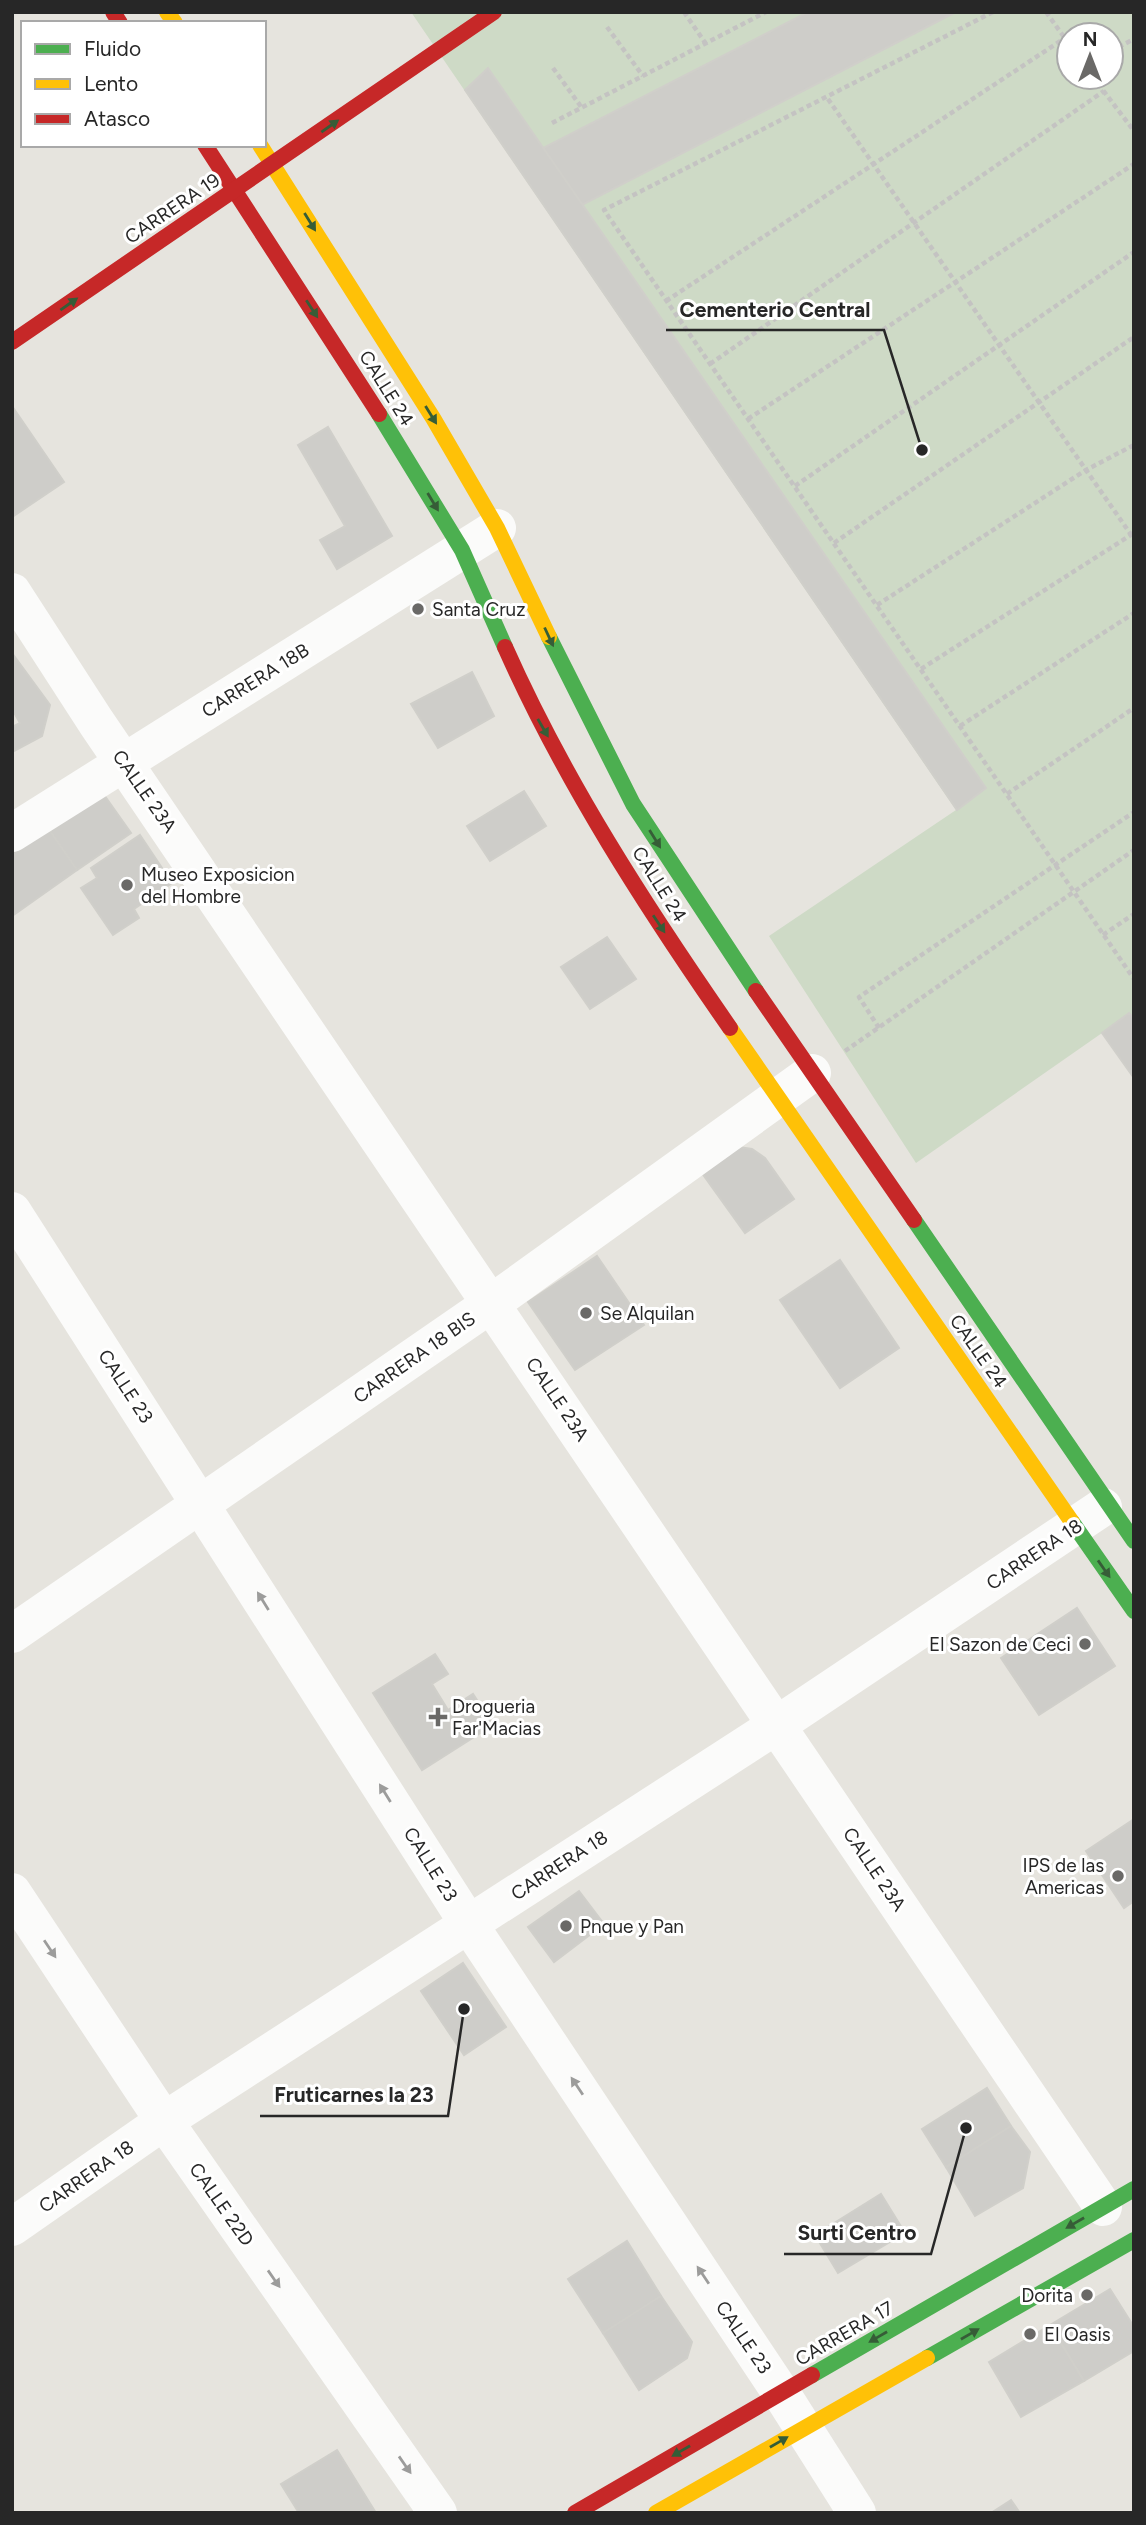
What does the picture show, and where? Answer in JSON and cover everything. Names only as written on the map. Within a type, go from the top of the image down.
[{"type":"street","name":"CARRERA 19","points":[[12,342],[494,12]]},
{"type":"street","name":"CALLE 24","points":[[206,147],[462,550],[538,721],[653,916],[1134,1611]]},
{"type":"street","name":"CALLE 24","points":[[261,147],[497,527],[584,711],[633,804],[688,892],[1134,1541]]},
{"type":"street","name":"CARRERA 18B","points":[[12,833],[497,527]]},
{"type":"street","name":"CALLE 23A","points":[[12,592],[778,1726],[1118,2198]]},
{"type":"street","name":"CARRERA 18 BIS","points":[[12,1634],[492,1303],[812,1073]]},
{"type":"street","name":"CALLE 23","points":[[12,1211],[468,1923],[781,2393],[857,2513]]},
{"type":"street","name":"CARRERA 18","points":[[12,2227],[164,2121],[778,1726],[1108,1504]]},
{"type":"street","name":"CALLE 22D","points":[[12,1892],[164,2121],[438,2513]]},
{"type":"street","name":"CARRERA 17","points":[[575,2513],[1118,2198]]},
{"type":"street","points":[[656,2513],[1134,2240]]},
{"type":"path","points":[[684,12],[706,44]]},
{"type":"path","points":[[552,123],[766,12]]},
{"type":"path","points":[[993,12],[828,99],[604,210],[1133,976]]},
{"type":"path","points":[[607,27],[643,76]]},
{"type":"path","points":[[666,301],[1055,45]]},
{"type":"path","points":[[553,68],[582,108]]},
{"type":"path","points":[[709,363],[1104,91],[1131,122],[1134,131]]},
{"type":"path","points":[[828,99],[1133,535],[921,669]]},
{"type":"path","points":[[748,419],[1134,164]]},
{"type":"path","points":[[795,486],[1134,252]]},
{"type":"path","points":[[834,543],[1134,337]]},
{"type":"path","points":[[877,605],[1086,470],[1134,445]]},
{"type":"path","points":[[960,726],[1134,613]]},
{"type":"path","points":[[1007,794],[1134,708]]},
{"type":"path","points":[[878,1028],[859,997],[1134,812]]},
{"type":"path","points":[[844,1052],[1134,850]]},
{"type":"path","points":[[1103,935],[1134,914]]},
{"type":"green space","points":[[411,12],[1134,12],[1134,1078],[1102,1033],[916,1163],[769,936],[956,810]]},
{"type":"building","points":[[808,12],[956,12],[582,205],[543,148]]},
{"type":"building","points":[[488,68],[986,788],[957,810],[465,90]]},
{"type":"building","points":[[12,406],[64,482],[12,517]]},
{"type":"building","points":[[328,427],[392,536],[337,569],[320,540],[345,526],[298,445]]},
{"type":"building","points":[[12,653],[50,705],[42,736],[12,752],[12,727],[20,723],[12,709]]},
{"type":"building","points":[[472,672],[494,716],[438,748],[411,704]]},
{"type":"building","points":[[524,791],[546,826],[490,861],[467,826]]},
{"type":"building","points":[[102,792],[131,833],[77,870],[41,818]]},
{"type":"building","points":[[41,818],[77,870],[12,916],[12,838]]},
{"type":"building","name":"Museo Exposicion del Hombre","points":[[140,835],[172,883],[134,909],[139,918],[113,935],[81,888],[97,878],[91,868]]},
{"type":"building","points":[[607,937],[636,979],[590,1009],[561,967]]},
{"type":"building","points":[[1129,1013],[1134,1019],[1134,1078],[1102,1033]]},
{"type":"building","points":[[732,1146],[752,1149],[765,1158],[794,1199],[745,1233],[699,1169]]},
{"type":"building","name":"Se Alquilan","points":[[597,1256],[644,1325],[575,1370],[528,1302]]},
{"type":"building","points":[[840,1260],[899,1348],[840,1388],[780,1300]]},
{"type":"building","points":[[1077,1608],[1115,1666],[1039,1715],[1001,1658]]},
{"type":"building","name":"Drogueria Far'Macias","points":[[435,1654],[448,1674],[432,1684],[448,1710],[473,1694],[493,1725],[422,1770],[373,1693]]},
{"type":"building","name":"IPS de las Americas","points":[[1134,1819],[1134,1901],[1124,1908],[1086,1851]]},
{"type":"building","name":"Pnque y Pan","points":[[579,1891],[604,1924],[554,1962],[528,1927]]},
{"type":"building","points":[[463,1963],[506,2027],[464,2055],[421,1991]]},
{"type":"building","points":[[987,2088],[1011,2126],[946,2167],[922,2129]]},
{"type":"building","points":[[1011,2126],[1030,2152],[1023,2188],[975,2216],[946,2167]]},
{"type":"building","points":[[881,2194],[905,2233],[838,2273],[815,2235]]},
{"type":"building","points":[[627,2241],[661,2296],[603,2333],[568,2279]]},
{"type":"building","points":[[1110,2289],[1134,2327],[1134,2351],[1084,2381],[1050,2325]]},
{"type":"building","points":[[661,2296],[692,2342],[687,2358],[639,2390],[603,2333]]},
{"type":"building","points":[[1050,2325],[1084,2381],[1021,2417],[989,2362]]},
{"type":"building","points":[[337,2450],[376,2513],[299,2513],[281,2484]]},
{"type":"building","points":[[1011,2500],[1020,2513],[991,2513]]},
{"type":"traffic: fast","points":[[379,414],[462,550],[505,647]]},
{"type":"traffic: fast","points":[[549,637],[633,804],[756,991]]},
{"type":"traffic: fast","points":[[914,1220],[1134,1541]]},
{"type":"traffic: fast","points":[[1072,1522],[1134,1611]]},
{"type":"traffic: fast","points":[[812,2375],[1134,2189]]},
{"type":"traffic: fast","points":[[927,2358],[1134,2240]]},
{"type":"traffic: slow","points":[[167,12],[174,21]]},
{"type":"traffic: slow","points":[[261,147],[433,418],[497,528],[549,637]]},
{"type":"traffic: slow","points":[[730,1028],[1072,1522]]},
{"type":"traffic: slow","points":[[656,2513],[927,2358]]},
{"type":"traffic: jam","points":[[113,12],[119,21]]},
{"type":"traffic: jam","points":[[12,342],[494,12]]},
{"type":"traffic: jam","points":[[206,147],[379,414]]},
{"type":"traffic: jam","points":[[505,647],[528,697],[608,843],[730,1028]]},
{"type":"traffic: jam","points":[[756,991],[914,1220]]},
{"type":"traffic: jam","points":[[575,2513],[812,2375]]},
{"type":"place","name":"Cementerio Central","points":[[922,450]]},
{"type":"place","name":"Santa Cruz","points":[[418,609]]},
{"type":"place","name":"Museo Exposicion del Hombre","points":[[127,885]]},
{"type":"place","name":"Se Alquilan","points":[[586,1313]]},
{"type":"place","name":"El Sazon de Ceci","points":[[1085,1644]]},
{"type":"place","name":"Drogueria Far'Macias","points":[[438,1717]]},
{"type":"place","name":"IPS de las Americas","points":[[1118,1876]]},
{"type":"place","name":"Pnque y Pan","points":[[566,1926]]},
{"type":"place","name":"Fruticarnes la 23","points":[[464,2009]]},
{"type":"place","name":"Surti Centro","points":[[966,2128]]},
{"type":"place","name":"Dorita","points":[[1087,2295]]},
{"type":"place","name":"El Oasis","points":[[1030,2334]]}]
